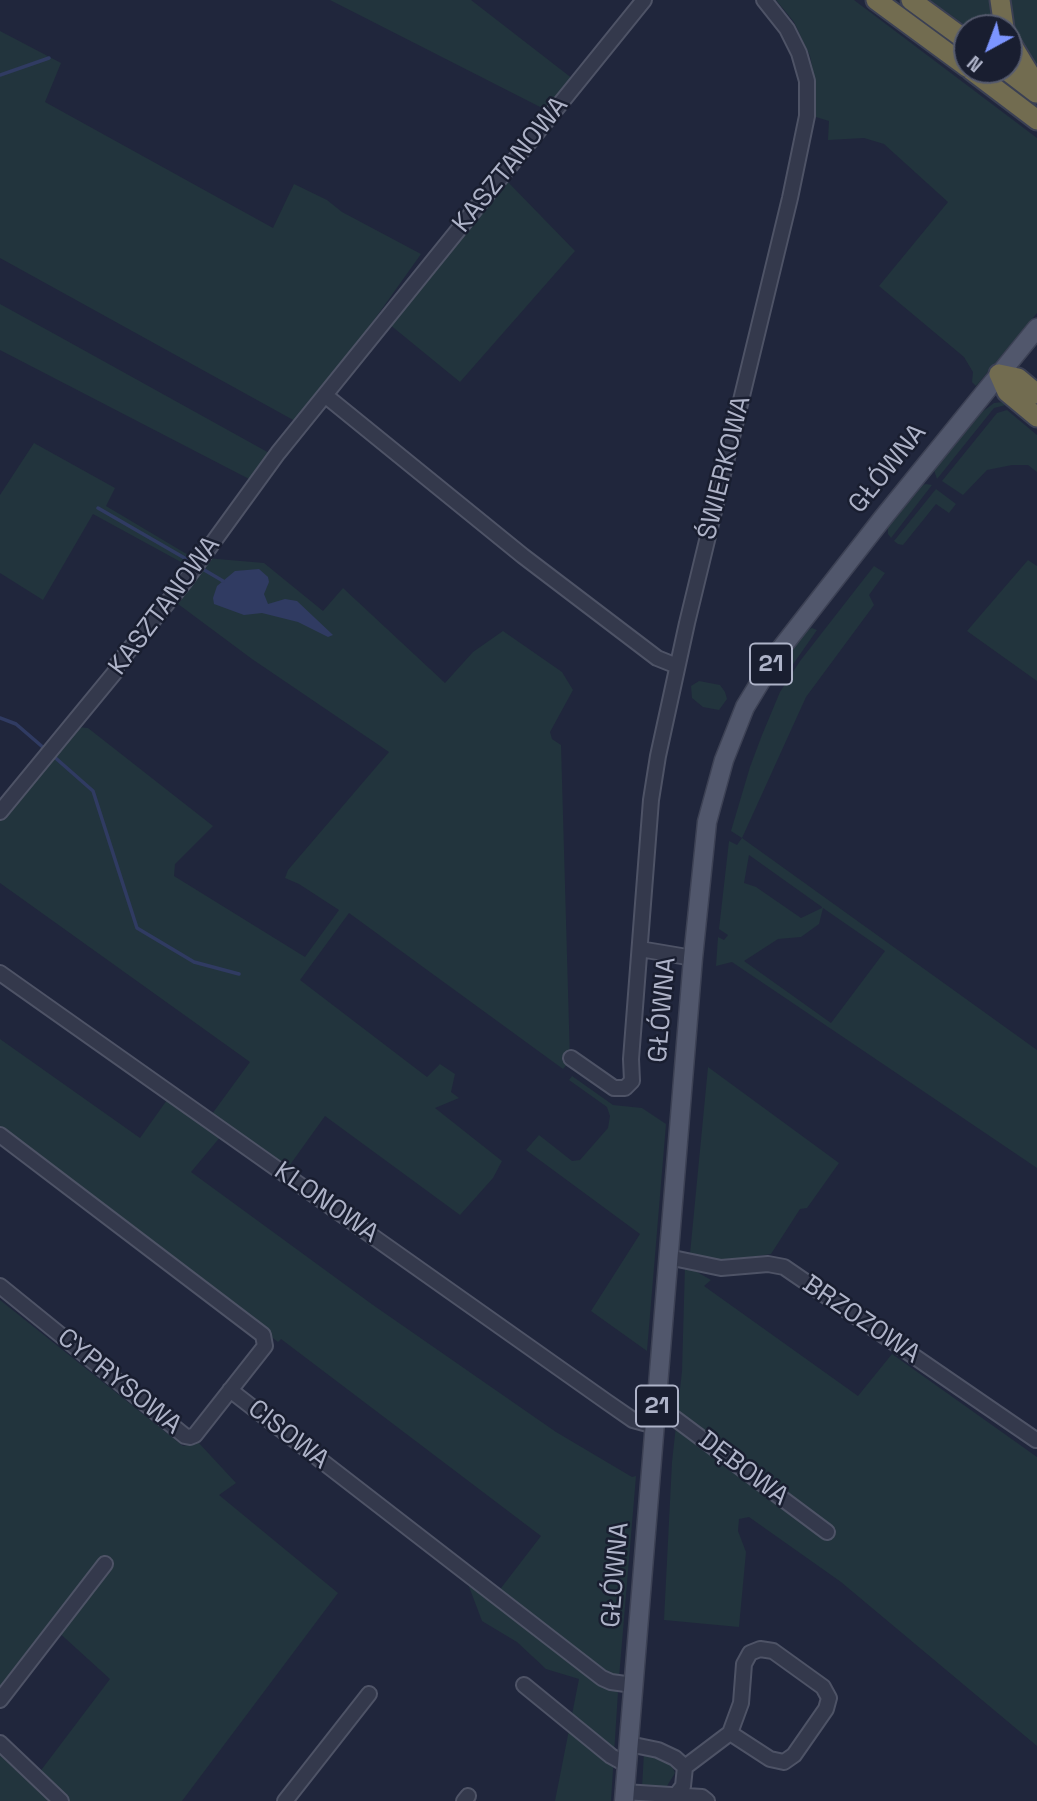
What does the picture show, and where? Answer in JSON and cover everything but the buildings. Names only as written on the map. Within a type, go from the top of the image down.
[{"type":"highway","points":[[876,0],[953,57]]},
{"type":"highway","points":[[911,0],[953,31]]},
{"type":"highway","points":[[1023,63],[1037,86]]},
{"type":"highway","points":[[1023,83],[1037,94]]},
{"type":"highway","points":[[989,84],[1037,120]]},
{"type":"highway","points":[[999,374],[1018,379],[1037,394]]},
{"type":"highway","points":[[999,374],[1007,392],[1037,417]]},
{"type":"main road","name":"GŁÓWNA","points":[[624,1797],[693,958],[707,822],[724,760],[745,707],[779,651],[810,608],[1037,328]]},
{"type":"street","name":"KASZTANOWA","points":[[0,812],[116,671],[116,666],[184,581],[278,453],[644,0]]},
{"type":"street","name":"ŚWIERKOWA","points":[[571,1058],[614,1088],[625,1088],[632,1081],[631,1059],[651,800],[658,756],[807,116],[807,81],[799,53],[787,29],[764,0]]},
{"type":"street","points":[[326,396],[523,556],[657,659],[677,666]]},
{"type":"street","points":[[640,949],[693,958]]},
{"type":"street","name":"KLONOWA","points":[[0,973],[633,1420],[656,1418]]},
{"type":"street","name":"CISOWA","points":[[0,1135],[263,1335],[264,1346],[230,1390],[602,1678],[633,1685]]},
{"type":"street","name":"BRZOZOWA","points":[[668,1257],[721,1268],[768,1264],[784,1267],[1036,1440]]},
{"type":"street","name":"CYPRYSOWA","points":[[0,1286],[185,1436],[195,1435],[230,1390]]},
{"type":"street","name":"DĘBOWA","points":[[656,1418],[669,1413],[827,1532]]},
{"type":"street","points":[[0,1700],[105,1564]]},
{"type":"street","points":[[676,1795],[683,1786],[685,1767],[730,1733],[741,1703],[744,1664],[750,1653],[760,1649],[773,1651],[823,1687],[829,1698],[825,1709],[794,1755],[784,1762],[770,1759],[730,1733]]},
{"type":"street","points":[[524,1685],[611,1756],[627,1765]]},
{"type":"street","points":[[285,1801],[369,1694]]},
{"type":"street","points":[[0,1742],[61,1801]]},
{"type":"street","points":[[629,1744],[658,1750],[675,1758],[685,1767]]},
{"type":"street","points":[[624,1797],[676,1795],[702,1797],[708,1801]]},
{"type":"shaded area","points":[[330,0],[471,0],[573,79],[548,111]]},
{"type":"shaded area","points":[[776,0],[854,0],[953,75],[953,84],[965,84],[1037,138],[1037,313],[976,386],[972,382],[973,372],[964,357],[879,286],[948,202],[884,144],[864,138],[828,140],[829,121],[816,117],[815,81],[810,56],[794,22]]},
{"type":"shaded area","points":[[930,0],[991,0],[993,14],[953,14],[953,17]]},
{"type":"shaded area","points":[[1005,0],[1037,0],[1037,72],[1023,52],[1023,14],[1008,14]]},
{"type":"shaded area","points":[[0,31],[61,63],[45,102],[273,228],[294,184],[421,254],[347,358],[295,421],[0,258]]},
{"type":"shaded area","points":[[506,180],[575,251],[460,382],[389,324]]},
{"type":"shaded area","points":[[0,304],[271,454],[251,480],[0,350]]},
{"type":"shaded area","points":[[994,403],[1010,404],[994,408],[937,479],[934,470],[982,412]]},
{"type":"shaded area","points":[[1007,410],[1037,435],[1037,472],[1028,465],[987,470],[963,495],[942,481],[997,413]]},
{"type":"shaded area","points":[[34,443],[115,488],[106,506],[195,559],[190,567],[93,514],[43,600],[0,573],[0,495]]},
{"type":"shaded area","points":[[926,484],[932,485],[891,538],[888,527]]},
{"type":"shaded area","points":[[936,489],[956,504],[949,513],[936,504],[903,545],[898,544],[894,541]]},
{"type":"shaded area","points":[[206,558],[264,563],[323,611],[343,588],[445,683],[473,652],[503,631],[562,672],[573,690],[550,732],[552,739],[561,745],[570,1061],[563,1069],[349,913],[300,980],[427,1077],[440,1064],[455,1074],[451,1092],[459,1098],[435,1108],[502,1161],[493,1178],[460,1215],[325,1116],[287,1169],[212,1114],[250,1062],[0,883],[0,820],[77,727],[88,728],[213,826],[175,864],[174,876],[305,957],[339,910],[285,878],[288,870],[389,752],[252,659],[174,601]]},
{"type":"shaded area","points":[[1028,560],[1037,566],[1037,681],[967,631]]},
{"type":"shaded area","points":[[874,566],[885,573],[869,595],[874,605],[806,697],[742,838],[731,831],[750,767],[780,692],[800,661]]},
{"type":"shaded area","points":[[812,628],[817,630],[780,683],[778,682],[775,675],[788,654],[805,631]]},
{"type":"shaded area","points":[[699,681],[720,685],[725,692],[727,699],[719,710],[703,707],[692,698],[691,686]]},
{"type":"shaded area","points":[[742,838],[1037,1050],[1037,1168],[732,962],[716,966],[718,937],[724,940],[728,935],[719,929],[729,841],[737,845]],"holes":[[[749,855],[822,907],[822,908],[801,918],[756,887],[744,883]],[[823,908],[885,951],[831,1023],[744,961],[778,939],[801,937],[819,924]]]},
{"type":"shaded area","points":[[0,1039],[140,1138],[167,1100],[221,1136],[191,1172],[373,1305],[556,1432],[632,1477],[636,1476],[619,1678],[613,1678],[498,1592],[541,1536],[281,1339],[278,1342],[0,1130]]},
{"type":"shaded area","points":[[708,1067],[839,1163],[807,1208],[800,1209],[771,1254],[725,1261],[690,1254]]},
{"type":"shaded area","points":[[572,1076],[613,1105],[642,1108],[666,1124],[647,1351],[591,1311],[640,1234],[526,1150],[539,1135],[572,1161],[580,1160],[608,1128],[610,1116],[607,1107],[569,1080]]},
{"type":"shaded area","points":[[685,1265],[711,1280],[704,1286],[858,1396],[892,1354],[1037,1457],[1037,1746],[841,1582],[749,1517],[739,1519],[738,1531],[746,1552],[739,1627],[664,1620],[672,1462],[682,1371]]},
{"type":"shaded area","points":[[0,1300],[183,1446],[198,1442],[236,1483],[219,1495],[338,1593],[182,1801],[69,1801],[39,1773],[110,1679],[55,1629],[0,1700]]},
{"type":"shaded area","points":[[468,1584],[593,1677],[618,1692],[611,1801],[555,1801],[579,1679],[546,1669],[517,1642],[482,1621]]},
{"type":"shaded area","points":[[0,1752],[53,1801],[0,1801]]},
{"type":"shaded area","points":[[644,1752],[671,1763],[675,1773],[667,1786],[661,1789],[642,1788]]},
{"type":"water","points":[[259,569],[268,577],[269,582],[264,594],[268,604],[285,599],[297,601],[333,635],[328,637],[298,622],[262,613],[244,615],[214,604],[217,586],[235,571]]},
{"type":"waterway","points":[[0,75],[49,58]]},
{"type":"waterway","points":[[98,508],[195,564]]},
{"type":"waterway","points":[[201,568],[223,581]]},
{"type":"waterway","points":[[0,718],[16,724],[45,749]]},
{"type":"waterway","points":[[51,754],[93,791],[137,928],[194,962],[239,974]]}]
